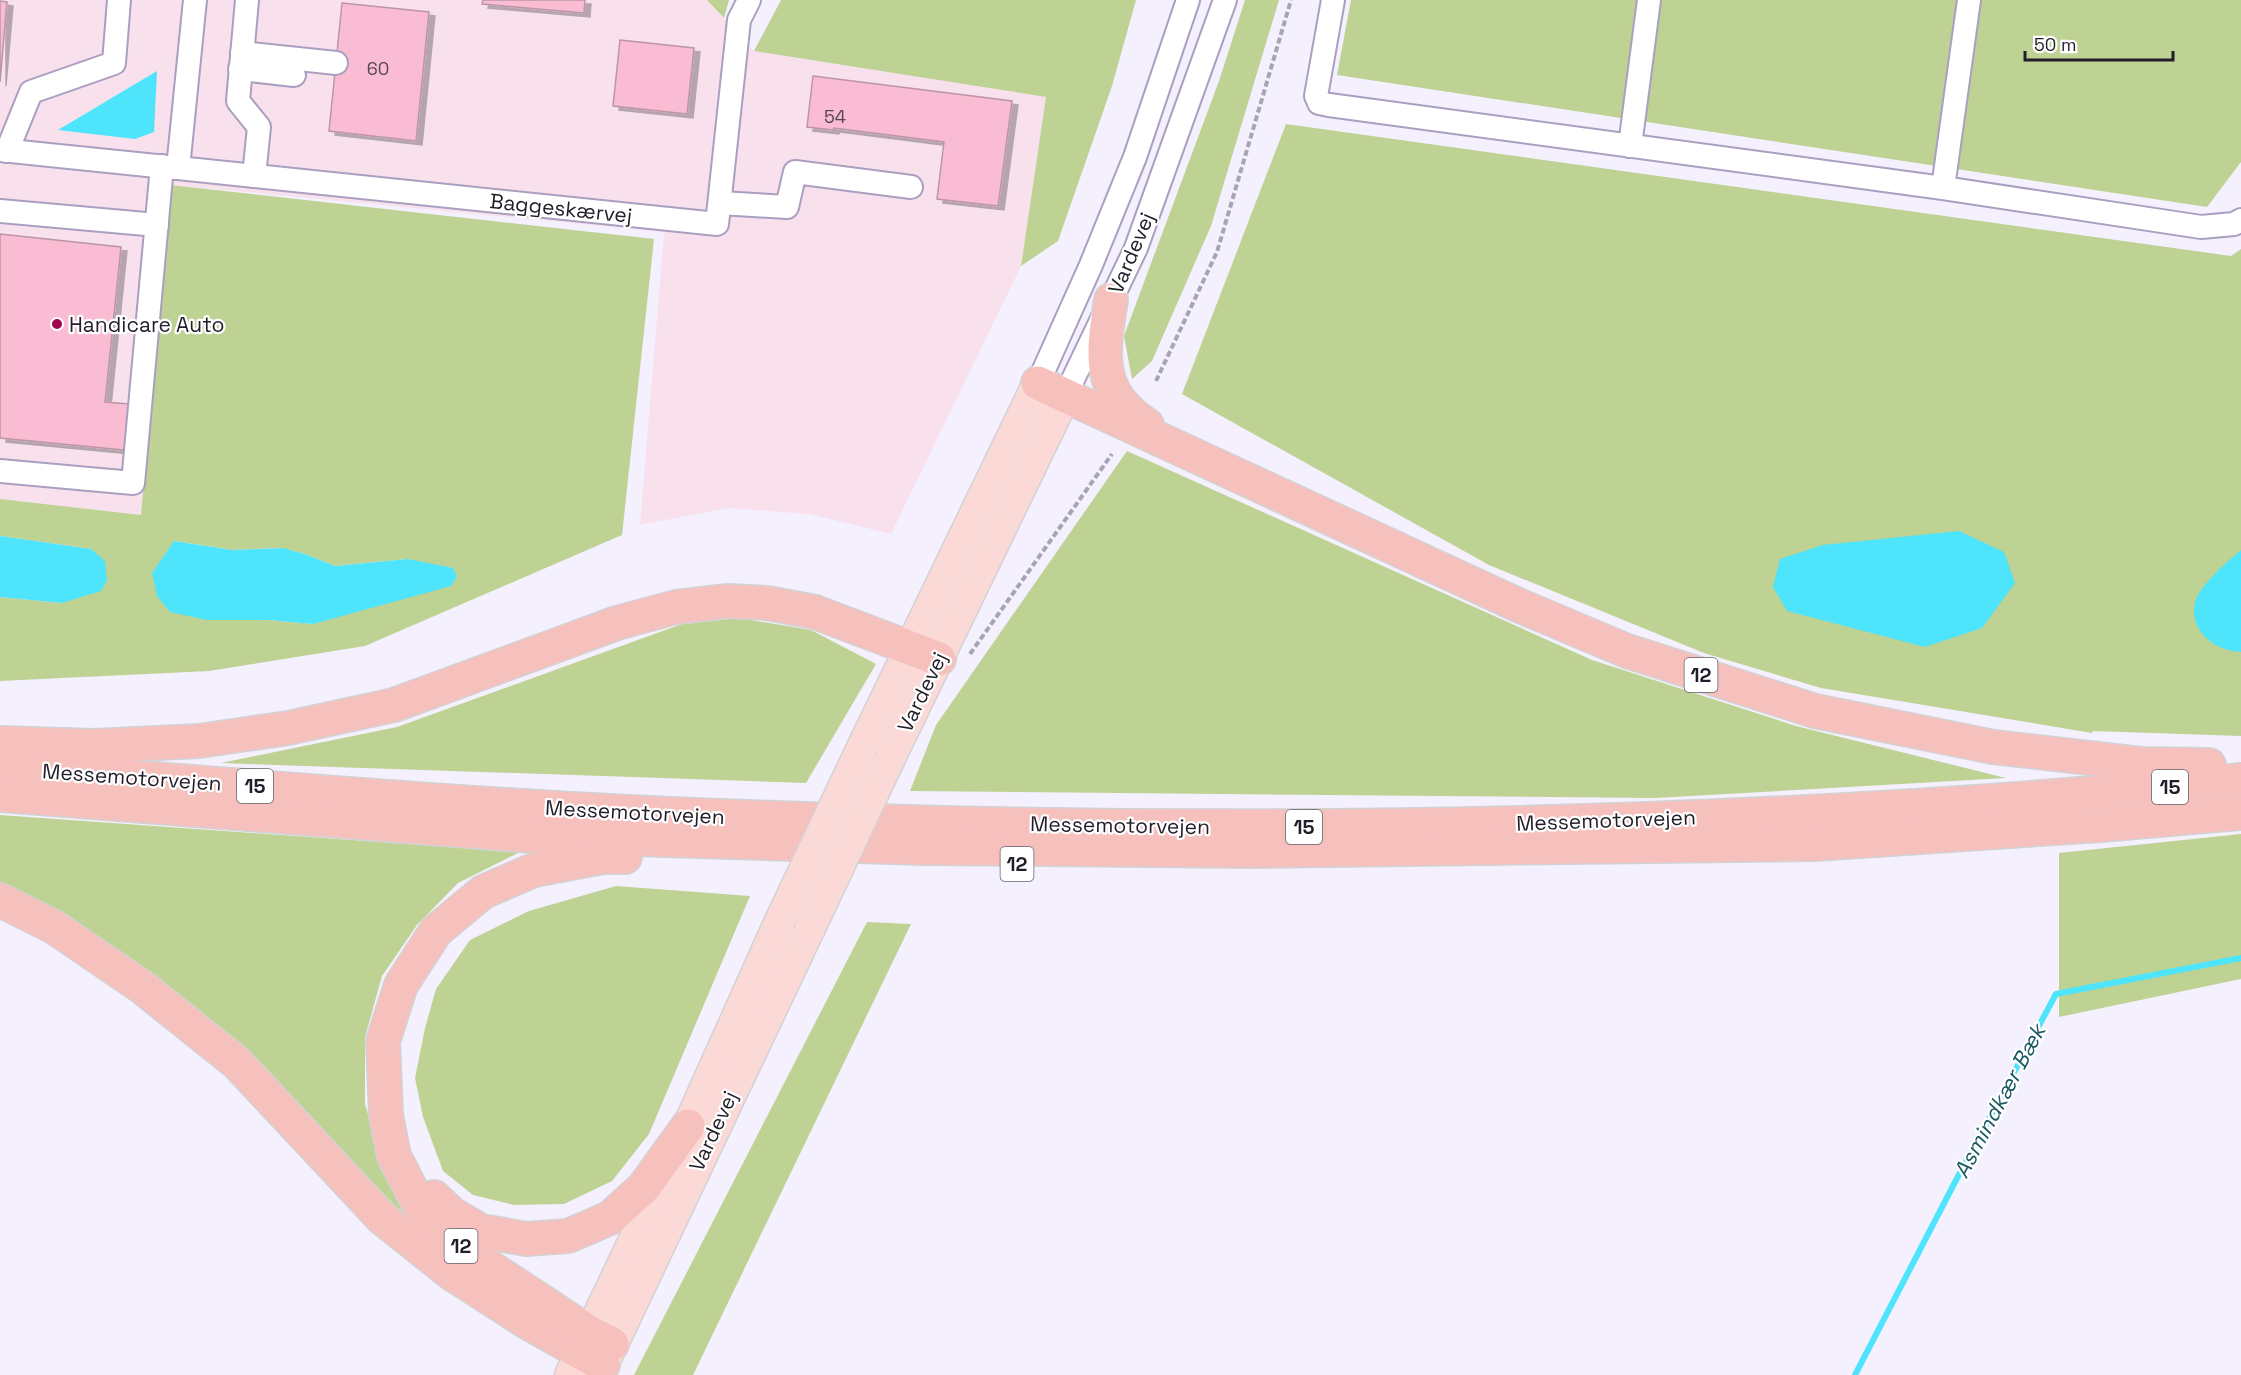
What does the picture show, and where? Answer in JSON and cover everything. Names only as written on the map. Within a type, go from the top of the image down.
[{"type":"highway","points":[[1111,300],[1104,340],[1105,370],[1113,391],[1129,413],[1197,456]]},
{"type":"highway","name":"12","points":[[1051,390],[1518,605],[1627,651],[1815,711],[1993,747],[2141,764],[2241,765]]},
{"type":"highway","points":[[0,743],[94,746],[199,741],[288,728],[394,705],[617,623],[676,607],[718,602],[767,603],[815,612],[940,653]]},
{"type":"highway","name":"Messemotorvejen","points":[[0,767],[506,820],[720,816],[992,824],[1277,827],[1551,822],[1811,813],[2099,794],[2241,780]]},
{"type":"highway","name":"Messemotorvejen","points":[[0,795],[506,820],[923,848],[1229,850],[1815,844],[2101,825],[2241,813]]},
{"type":"highway","name":"12","points":[[592,1357],[491,1268],[446,1236],[417,1202],[394,1156],[386,1115],[383,1041],[401,985],[436,931],[483,892],[534,870],[603,857],[1288,867],[1642,858],[1815,844]]},
{"type":"highway","points":[[0,900],[54,927],[142,987],[237,1063],[382,1218],[451,1273],[592,1357]]},
{"type":"highway","points":[[386,1115],[400,1147],[421,1184],[452,1214],[481,1231],[526,1239],[568,1236],[610,1218],[644,1187],[688,1126]]},
{"type":"main road","name":"Vardevej","points":[[592,1357],[810,928],[940,653],[1051,390]]},
{"type":"main road","name":"Vardevej","points":[[592,1357],[688,1126],[780,921],[860,752],[940,653]]},
{"type":"street","points":[[3,151],[31,92],[114,63],[119,0]]},
{"type":"street","points":[[0,471],[133,483],[157,225],[170,167],[195,0]]},
{"type":"street","points":[[247,0],[238,101],[259,127],[254,176]]},
{"type":"street","name":"Baggeskærvej","points":[[3,151],[717,224],[739,20],[749,0]]},
{"type":"street","name":"Vardevej","points":[[1051,390],[1091,265],[1135,157],[1188,0]]},
{"type":"street","name":"Vardevej","points":[[1051,390],[1111,300],[1136,248],[1225,0]]},
{"type":"street","points":[[1333,0],[1317,84],[1316,96],[1319,103],[1943,188],[2202,227],[2234,224],[2241,220]]},
{"type":"street","points":[[1630,146],[1649,0]]},
{"type":"street","points":[[1943,188],[1969,0]]},
{"type":"street","points":[[241,61],[335,71]]},
{"type":"street","points":[[720,203],[788,207],[795,172],[911,187]]},
{"type":"street","points":[[0,211],[157,225]]},
{"type":"path","points":[[1156,381],[1217,252],[1291,0]]},
{"type":"path","points":[[940,653],[1112,454]]},
{"type":"shaded area","points":[[0,0],[707,0],[754,51],[1046,97],[1021,266],[891,534],[809,514],[728,508],[640,525],[664,232],[172,185],[141,516],[0,499]]},
{"type":"green space","points":[[707,0],[729,0],[724,18]]},
{"type":"green space","points":[[781,0],[1136,0],[1112,86],[1058,241],[1021,266],[1046,97],[754,51]]},
{"type":"green space","points":[[1245,0],[1279,0],[1211,226],[1152,361],[1132,379],[1124,336],[1219,81]]},
{"type":"green space","points":[[1351,0],[2241,0],[2241,162],[2207,207],[1337,75]]},
{"type":"green space","points":[[1286,124],[2231,256],[2241,249],[2241,736],[2093,731],[2092,733],[1821,688],[1704,653],[1489,565],[1182,394]]},
{"type":"green space","points":[[171,185],[654,239],[622,535],[365,646],[209,671],[0,681],[0,597],[62,603],[91,549],[0,536],[0,499],[141,515]],"holes":[[[175,541],[232,550],[282,548],[335,566],[408,559],[313,624],[268,620]]]},
{"type":"green space","points":[[1127,451],[1592,660],[1796,726],[2006,778],[1655,798],[910,791],[936,725]]},
{"type":"green space","points":[[739,618],[811,630],[876,664],[806,783],[221,763],[397,727],[682,624]]},
{"type":"green space","points":[[0,815],[520,852],[458,883],[417,925],[382,976],[365,1037],[365,1104],[379,1152],[430,1239],[387,1208],[253,1056],[61,915],[0,885]]},
{"type":"green space","points":[[2241,834],[2241,979],[2059,1017],[2059,853]]},
{"type":"green space","points":[[616,886],[750,896],[649,1134],[612,1181],[564,1204],[514,1205],[473,1195],[443,1171],[423,1117],[415,1078],[436,989],[470,940],[529,911]]},
{"type":"green space","points":[[867,922],[911,924],[693,1375],[634,1375]]},
{"type":"water","points":[[157,71],[154,132],[135,139],[58,130]]},
{"type":"water","points":[[1959,531],[2004,552],[2015,583],[1982,628],[1925,647],[1787,611],[1773,587],[1780,559],[1823,545]]},
{"type":"water","points":[[0,536],[91,549],[105,561],[107,580],[101,591],[62,603],[0,597]]},
{"type":"water","points":[[174,541],[232,550],[283,548],[335,566],[408,559],[453,568],[457,577],[451,586],[313,624],[268,620],[207,620],[170,612],[157,596],[152,573]]},
{"type":"water","points":[[2241,550],[2241,652],[2222,648],[2206,638],[2196,622],[2194,612],[2195,602],[2202,589]]},
{"type":"building","points":[[483,0],[585,0],[584,13],[482,4]]},
{"type":"building","points":[[0,1],[7,2],[0,82]]},
{"type":"building","points":[[342,3],[429,12],[416,141],[329,131]]},
{"type":"building","points":[[620,40],[694,48],[687,114],[613,106]]},
{"type":"building","points":[[813,76],[1012,101],[998,206],[937,199],[944,142],[834,128],[833,130],[807,127]]},
{"type":"building","name":"Handicare Auto","points":[[0,234],[121,247],[105,402],[129,404],[124,450],[0,438]]},
{"type":"waterway","name":"Asmindkær Bæk","points":[[1855,1375],[2056,994],[2241,958]]},
{"type":"place","name":"Handicare Auto","points":[[57,324]]}]
